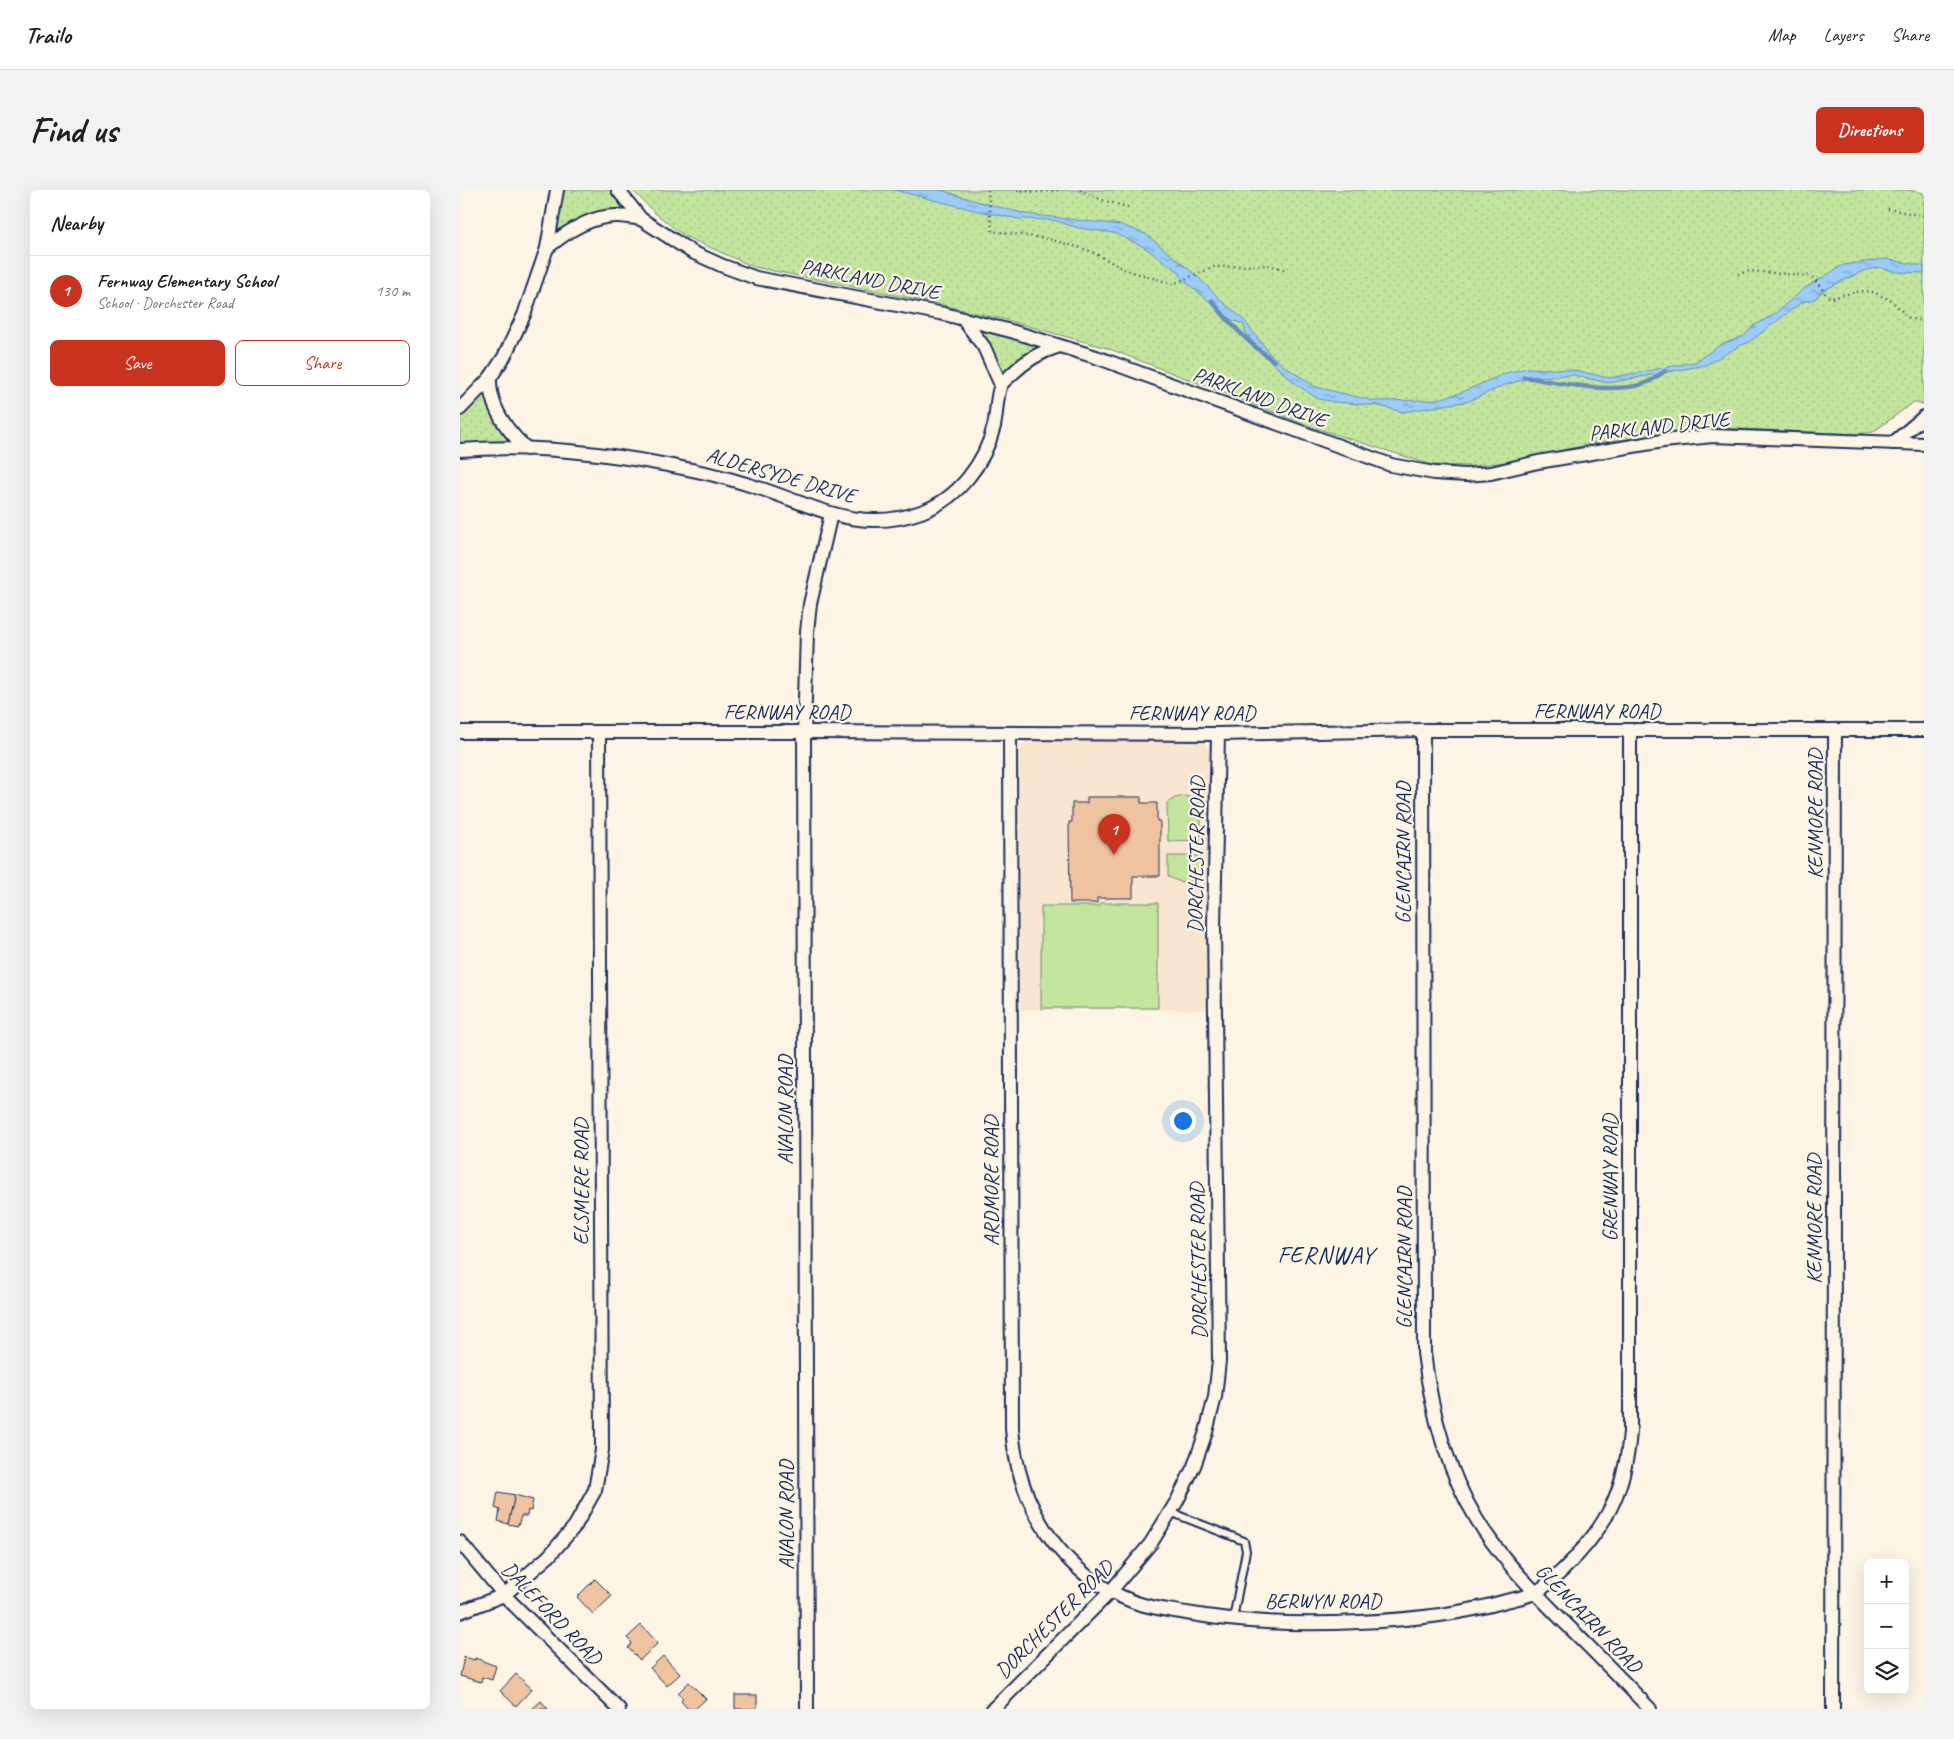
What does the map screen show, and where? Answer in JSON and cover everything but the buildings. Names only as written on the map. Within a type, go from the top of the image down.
[{"type":"street","points":[[460,409],[490,378],[504,357],[524,314],[547,248],[557,190]]},
{"type":"street","name":"PARKLAND DRIVE","points":[[618,190],[641,219],[692,252],[756,278],[842,293],[963,319],[1059,346],[1096,357],[1382,462],[1434,473],[1466,475],[1491,473],[1538,462],[1663,441],[1713,436],[1924,444]]},
{"type":"street","points":[[547,248],[576,227],[593,220],[616,216],[641,219]]},
{"type":"street","points":[[963,319],[984,347],[1001,385],[1023,363],[1041,352],[1059,346]]},
{"type":"street","points":[[490,378],[492,400],[498,414],[506,427],[526,449]]},
{"type":"street","name":"ALDERSYDE DRIVE","points":[[460,450],[526,449],[588,454],[694,470],[762,489],[831,514],[874,521],[901,518],[924,511],[945,499],[976,468],[994,426],[1001,385]]},
{"type":"street","points":[[1893,443],[1924,417]]},
{"type":"street","name":"AVALON ROAD","points":[[806,1709],[804,732],[807,632],[810,604],[831,514]]},
{"type":"street","name":"FERNWAY ROAD","points":[[460,732],[1218,734],[1423,730],[1924,730]]},
{"type":"street","name":"GLENCAIRN ROAD","points":[[1423,730],[1424,1343],[1428,1381],[1442,1443],[1466,1500],[1492,1543],[1536,1593],[1650,1709]]},
{"type":"street","name":"KENMORE ROAD","points":[[1833,1709],[1835,730]]},
{"type":"street","name":"GRENWAY ROAD","points":[[1536,1593],[1578,1556],[1594,1535],[1612,1507],[1622,1483],[1628,1459],[1630,1432],[1630,731]]},
{"type":"street","name":"ELSMERE ROAD","points":[[504,1596],[548,1556],[575,1526],[595,1490],[602,1450],[599,733]]},
{"type":"street","name":"ARDMORE ROAD","points":[[1010,733],[1012,1419],[1014,1454],[1030,1502],[1052,1541],[1068,1560],[1111,1591]]},
{"type":"street","name":"DORCHESTER ROAD","points":[[993,1709],[1111,1591],[1151,1543],[1194,1466],[1206,1432],[1215,1397],[1218,1360],[1214,926],[1218,734]]},
{"type":"street","name":"DALEFORD ROAD","points":[[460,1542],[504,1596],[619,1709]]},
{"type":"street","name":"BERWYN ROAD","points":[[1111,1591],[1133,1602],[1150,1607],[1233,1620],[1300,1624],[1395,1620],[1475,1610],[1536,1593]]},
{"type":"street","points":[[460,1612],[504,1596]]},
{"type":"lane","points":[[1170,1512],[1244,1541],[1246,1551],[1233,1620]]},
{"type":"path","points":[[988,190],[992,231],[1058,242],[1092,252],[1126,270],[1173,284],[1214,267],[1268,265],[1287,270]]},
{"type":"path","points":[[1017,190],[1036,192],[1058,190]]},
{"type":"path","points":[[1080,190],[1102,200],[1132,208]]},
{"type":"path","points":[[1888,209],[1924,216]]},
{"type":"path","points":[[1738,274],[1750,271],[1809,276],[1816,280],[1824,294],[1831,298],[1860,291],[1873,292],[1892,301],[1910,318],[1924,322]]},
{"type":"shaded area","points":[[1027,741],[1197,741],[1205,743],[1209,749],[1209,1010],[1020,1010],[1019,751],[1021,745]]},
{"type":"green space","points":[[557,190],[618,190],[641,219],[593,220],[547,248]]},
{"type":"green space","points":[[632,190],[1909,190],[1924,193],[1924,405],[1914,402],[1873,432],[1858,434],[1717,428],[1596,443],[1506,462],[1474,466],[1432,465],[1312,427],[1107,348],[1010,321],[934,303],[754,267],[684,236],[655,213]]},
{"type":"green space","points":[[963,319],[1059,346],[1001,385]]},
{"type":"green space","points":[[490,388],[527,449],[460,450],[460,409]]},
{"type":"green space","points":[[1184,796],[1193,798],[1201,803],[1201,840],[1168,841],[1167,803],[1175,798]]},
{"type":"green space","points":[[1168,856],[1201,856],[1201,876],[1192,881],[1184,882],[1168,876]]},
{"type":"green space","points":[[1100,903],[1158,903],[1158,1008],[1041,1008],[1041,906],[1100,906]]},
{"type":"water","points":[[894,190],[941,190],[1026,214],[1121,225],[1146,234],[1197,276],[1243,319],[1270,354],[1284,366],[1316,387],[1374,401],[1434,400],[1460,393],[1506,373],[1528,368],[1573,370],[1609,378],[1695,362],[1720,345],[1744,336],[1753,326],[1773,315],[1805,288],[1843,265],[1885,259],[1924,266],[1924,273],[1896,272],[1879,267],[1863,271],[1822,291],[1815,299],[1802,302],[1748,343],[1706,365],[1608,383],[1573,375],[1533,377],[1505,385],[1469,401],[1403,412],[1380,406],[1318,399],[1296,384],[1259,351],[1246,333],[1243,324],[1232,320],[1183,280],[1179,272],[1144,247],[1114,233],[1079,228],[1053,220],[1019,219],[978,211]]},
{"type":"waterway","points":[[1212,301],[1240,333],[1274,361]]},
{"type":"waterway","points":[[1524,377],[1587,387],[1620,388],[1648,382],[1665,371]]},
{"type":"place","name":"Fernway Elementary School","points":[[1114,855]]},
{"type":"district","name":"FERNWAY","points":[[1326,1255]]}]
